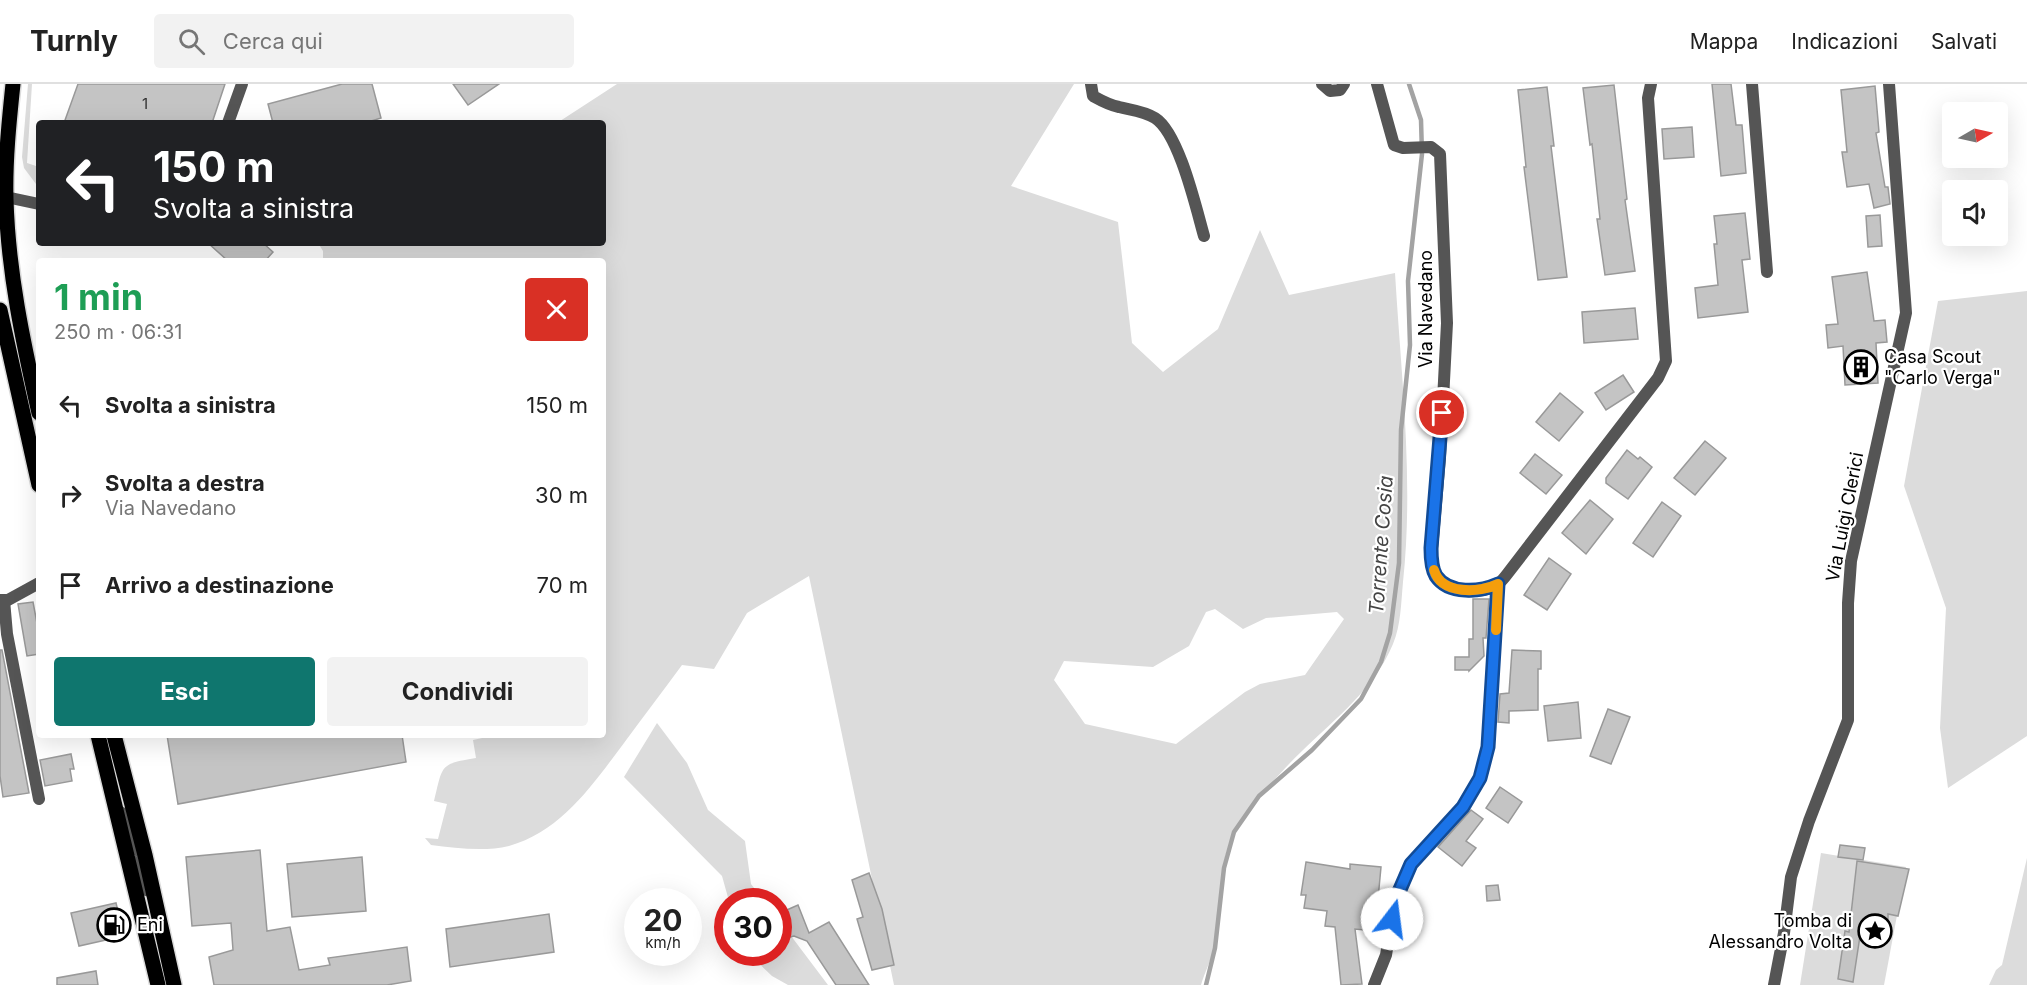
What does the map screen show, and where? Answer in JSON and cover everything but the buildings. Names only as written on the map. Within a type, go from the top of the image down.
[{"type":"main road","points":[[13,84],[6,197],[16,303],[36,399]]},
{"type":"main road","points":[[0,310],[36,460]]},
{"type":"main road","points":[[99,738],[158,985]]},
{"type":"main road","points":[[115,738],[145,855],[174,985]]},
{"type":"street","points":[[229,120],[242,84]]},
{"type":"street","points":[[1091,84],[1094,96],[1105,103],[1145,113],[1156,118],[1169,131],[1185,173],[1204,236]]},
{"type":"street","points":[[1322,84],[1330,91],[1340,90],[1344,84]]},
{"type":"street","name":"Via Navedano","points":[[1377,84],[1394,145],[1403,148],[1431,147],[1440,154],[1447,324],[1440,458],[1431,561],[1436,576],[1446,585],[1461,590],[1477,591],[1498,584]]},
{"type":"street","points":[[1374,985],[1386,955],[1395,901],[1411,864],[1463,807],[1480,778],[1488,747],[1498,584],[1658,378],[1666,361],[1648,98],[1651,84]]},
{"type":"street","points":[[1752,84],[1767,272]]},
{"type":"street","name":"Via Luigi Clerici","points":[[1774,985],[1791,877],[1809,820],[1848,720],[1848,603],[1851,561],[1906,313],[1889,84]]},
{"type":"street","points":[[6,197],[36,203]]},
{"type":"street","points":[[36,584],[2,600],[39,799]]},
{"type":"street","points":[[116,810],[126,815],[134,848],[145,855]]},
{"type":"street","points":[[127,859],[136,863],[143,889],[153,892]]},
{"type":"street","points":[[137,900],[146,903],[152,930],[163,934]]},
{"type":"shaded area","points":[[28,84],[32,84],[27,163],[36,166],[36,184],[24,168],[22,157]]},
{"type":"shaded area","points":[[617,84],[1074,84],[1011,186],[1118,222],[1132,343],[1163,372],[1218,329],[1260,230],[1289,295],[1395,273],[1407,466],[1406,544],[1396,637],[1385,660],[1365,689],[1277,777],[1246,814],[1232,837],[1223,865],[1214,948],[1201,985],[894,985],[809,576],[747,613],[714,669],[682,665],[588,790],[561,818],[528,839],[509,846],[470,849],[431,845],[425,838],[438,839],[447,804],[434,801],[441,773],[444,768],[455,762],[476,758],[473,740],[482,738],[606,738],[606,258],[323,258],[320,246],[606,246],[606,120],[562,120]],"holes":[[[1215,609],[1243,629],[1266,618],[1337,612],[1344,619],[1305,675],[1260,684],[1245,692],[1176,744],[1085,724],[1054,680],[1064,661],[1153,667],[1189,646],[1206,612]]]},
{"type":"shaded area","points":[[2027,291],[2027,736],[1948,788],[1940,728],[1946,608],[1904,486],[1938,301]]},
{"type":"shaded area","points":[[657,723],[687,763],[708,810],[745,841],[751,884],[754,888],[725,888],[722,876],[624,777]]},
{"type":"shaded area","points":[[1821,853],[1906,867],[1884,985],[1800,985]]},
{"type":"shaded area","points":[[2027,858],[2027,985],[1989,985],[1996,970],[2002,965]]},
{"type":"shaded area","points":[[792,937],[828,985],[788,985],[772,976],[762,966],[792,966]]},
{"type":"waterway","name":"Torrente Cosia","points":[[1206,985],[1215,948],[1224,868],[1234,832],[1259,796],[1312,750],[1361,699],[1381,662],[1390,633],[1399,563],[1401,430],[1410,345],[1408,281],[1422,154],[1421,120],[1409,84]]},
{"type":"slow traffic","points":[[1434,570],[1436,576],[1446,585],[1461,590],[1477,591],[1498,584],[1496,630]]},
{"type":"place","name":"Casa Scout \"Carlo Verga\"","points":[[1861,367]]},
{"type":"place","name":"Eni","points":[[114,925]]},
{"type":"place","name":"Tomba di Alessandro Volta","points":[[1875,931]]},
{"type":"route","points":[[1392,919],[1395,901],[1411,864],[1463,807],[1480,778],[1488,747],[1498,584],[1477,591],[1461,590],[1446,585],[1436,576],[1431,561],[1442,413]]}]
